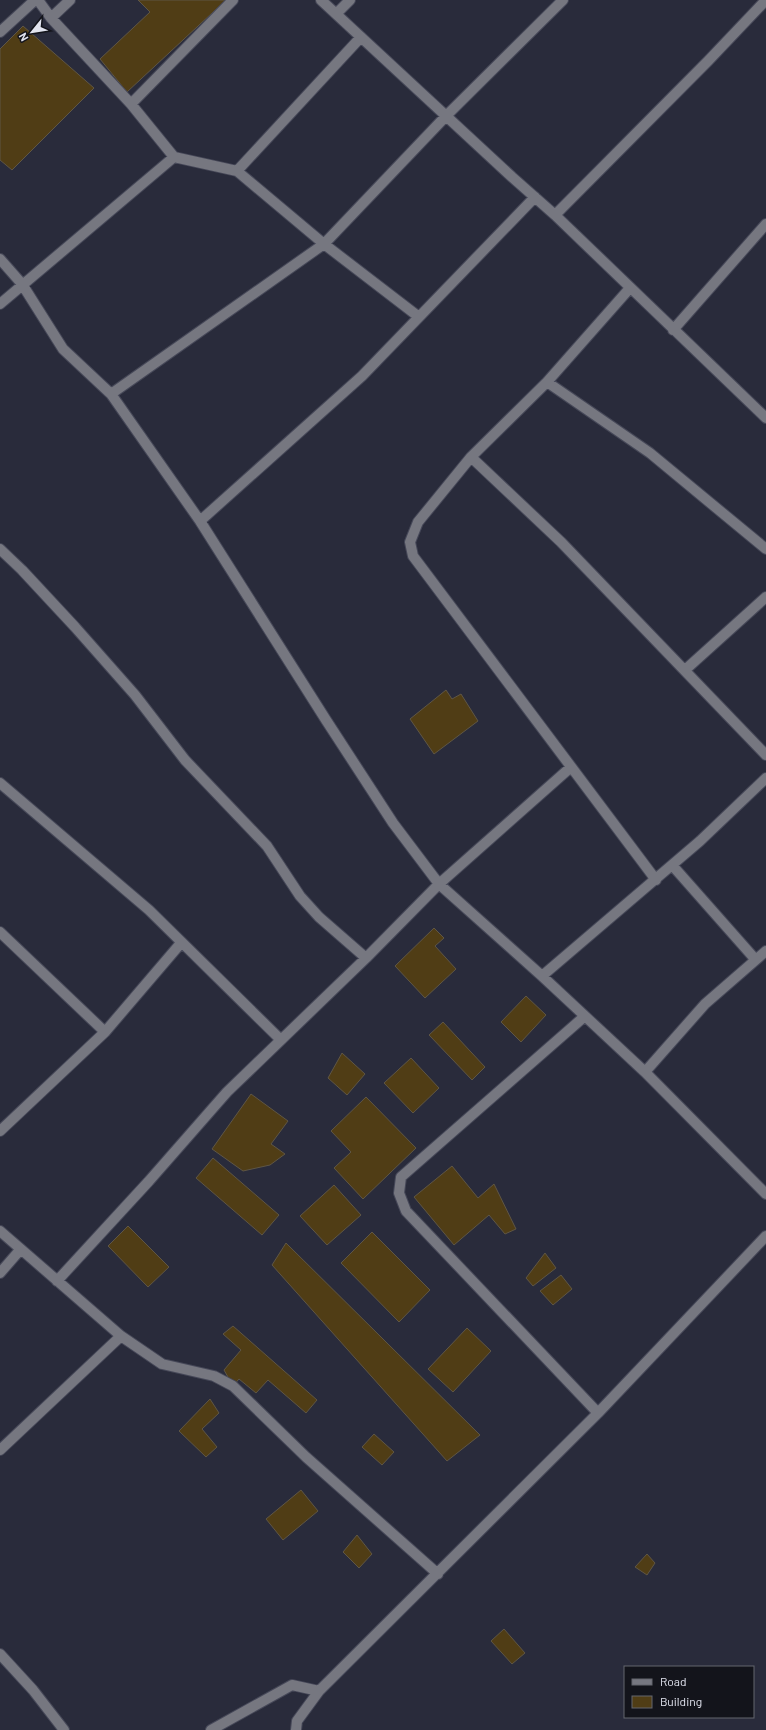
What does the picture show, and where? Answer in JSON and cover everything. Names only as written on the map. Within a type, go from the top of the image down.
[{"type":"street","points":[[0,32],[36,0],[131,104],[174,157],[237,171],[324,244],[419,317]]},
{"type":"street","points":[[51,18],[70,0]]},
{"type":"street","points":[[131,104],[233,0]]},
{"type":"street","points":[[321,0],[555,215],[766,418]]},
{"type":"street","points":[[336,14],[350,0]]},
{"type":"street","points":[[111,394],[324,244],[446,116],[562,0]]},
{"type":"street","points":[[555,215],[708,61],[766,0]]},
{"type":"street","points":[[237,171],[361,37]]},
{"type":"street","points":[[0,304],[174,157]]},
{"type":"street","points":[[200,521],[362,376],[535,197]]},
{"type":"street","points":[[673,330],[766,224]]},
{"type":"street","points":[[0,259],[22,284],[63,349],[111,394],[200,521],[330,727],[393,823],[439,884],[542,976],[645,1072],[766,1194]]},
{"type":"street","points":[[630,288],[547,382],[470,457],[418,522],[410,542],[413,556],[656,880]]},
{"type":"street","points":[[547,382],[650,453],[766,549]]},
{"type":"street","points":[[470,457],[561,542],[766,755]]},
{"type":"street","points":[[0,549],[22,570],[75,627],[135,695],[185,760],[267,846],[300,896],[318,917],[366,958]]},
{"type":"street","points":[[685,670],[766,597]]},
{"type":"street","points":[[57,1281],[149,1181],[227,1092],[366,958],[439,884],[571,767]]},
{"type":"street","points":[[542,976],[656,880],[700,841],[766,778]]},
{"type":"street","points":[[0,783],[149,910],[281,1040]]},
{"type":"street","points":[[672,865],[755,959]]},
{"type":"street","points":[[0,932],[105,1032]]},
{"type":"street","points":[[0,1131],[105,1032],[181,942]]},
{"type":"street","points":[[645,1072],[705,1004],[766,951]]},
{"type":"street","points":[[585,1016],[401,1178],[399,1193],[406,1211],[598,1414]]},
{"type":"street","points":[[0,1231],[20,1250],[121,1336],[162,1364],[214,1376],[233,1386],[306,1457],[438,1574]]},
{"type":"street","points":[[296,1730],[297,1721],[319,1691],[598,1414],[766,1236]]},
{"type":"street","points":[[0,1273],[20,1250]]},
{"type":"street","points":[[0,1450],[121,1336]]},
{"type":"street","points":[[0,1654],[33,1690],[64,1730]]},
{"type":"street","points":[[211,1730],[292,1685],[319,1691]]},
{"type":"building","points":[[138,0],[226,0],[127,92],[100,59],[150,12]]},
{"type":"building","points":[[23,26],[94,88],[12,170],[0,160],[0,49]]},
{"type":"building","points":[[446,690],[452,699],[461,694],[478,721],[434,754],[410,719]]},
{"type":"building","points":[[434,928],[444,938],[435,946],[456,969],[425,998],[395,966]]},
{"type":"building","points":[[526,996],[546,1015],[521,1042],[501,1022]]},
{"type":"building","points":[[443,1022],[485,1067],[472,1080],[429,1035]]},
{"type":"building","points":[[342,1053],[365,1074],[347,1095],[328,1078]]},
{"type":"building","points":[[411,1058],[439,1088],[413,1113],[384,1083]]},
{"type":"building","points":[[251,1094],[288,1121],[271,1144],[285,1154],[270,1165],[243,1171],[212,1149]]},
{"type":"building","points":[[366,1097],[416,1148],[363,1199],[334,1168],[351,1152],[331,1131]]},
{"type":"building","points":[[213,1158],[279,1215],[262,1235],[196,1178]]},
{"type":"building","points":[[452,1166],[478,1198],[494,1184],[516,1229],[505,1234],[489,1215],[454,1245],[414,1197]]},
{"type":"building","points":[[334,1185],[361,1215],[327,1245],[300,1216]]},
{"type":"building","points":[[128,1226],[169,1267],[148,1287],[108,1246]]},
{"type":"building","points":[[372,1232],[430,1290],[399,1322],[341,1263]]},
{"type":"building","points":[[286,1243],[480,1435],[447,1461],[272,1265]]},
{"type":"building","points":[[545,1253],[556,1268],[533,1286],[526,1278]]},
{"type":"building","points":[[561,1275],[572,1289],[553,1305],[540,1291]]},
{"type":"building","points":[[233,1326],[317,1400],[306,1413],[268,1380],[256,1393],[239,1379],[233,1386],[224,1370],[241,1350],[223,1334]]},
{"type":"building","points":[[467,1328],[491,1351],[453,1392],[428,1369]]},
{"type":"building","points":[[210,1399],[219,1413],[202,1429],[217,1447],[206,1457],[179,1431]]},
{"type":"building","points":[[374,1434],[394,1452],[382,1465],[362,1447]]},
{"type":"building","points":[[301,1490],[318,1511],[283,1540],[266,1519]]},
{"type":"building","points":[[357,1535],[372,1554],[359,1568],[343,1552]]},
{"type":"building","points":[[647,1554],[655,1563],[647,1575],[635,1567]]},
{"type":"building","points":[[504,1629],[525,1653],[512,1664],[491,1641]]}]
